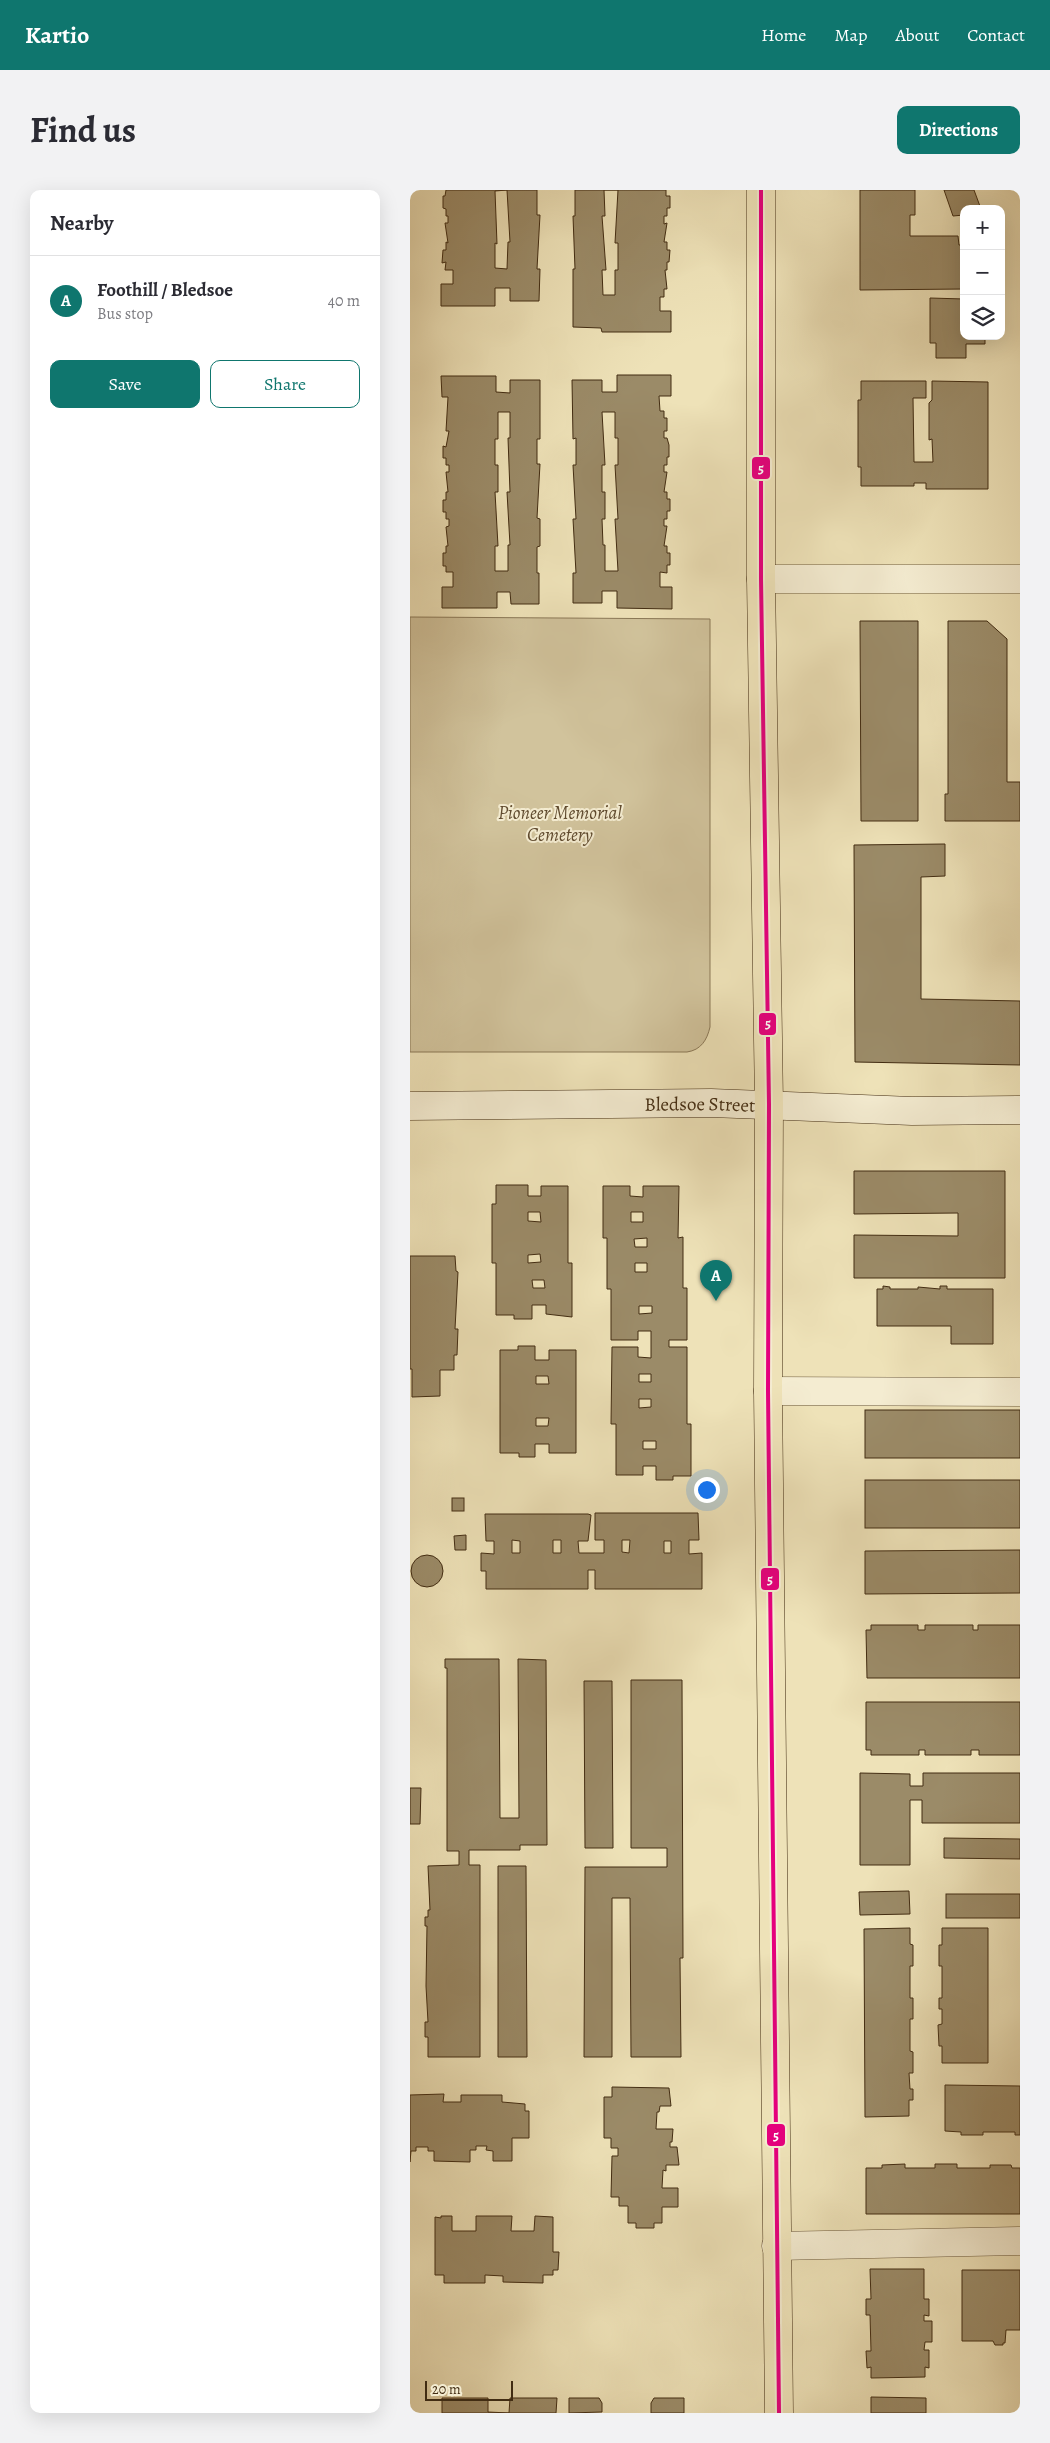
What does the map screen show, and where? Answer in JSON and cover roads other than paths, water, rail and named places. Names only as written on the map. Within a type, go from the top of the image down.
[{"type":"main road","points":[[761,190],[761,579],[769,1104],[768,1391],[779,2413]]},
{"type":"street","points":[[761,579],[1020,579]]},
{"type":"street","name":"Bledsoe Street","points":[[410,1106],[769,1104],[912,1111],[1020,1110]]},
{"type":"street","points":[[768,1391],[1020,1392]]},
{"type":"street","points":[[776,2246],[1020,2241]]},
{"type":"place","name":"Foothill / Bledsoe","points":[[716,1301]]},
{"type":"park label","name":"Pioneer Memorial Cemetery","points":[[560,823]]}]
